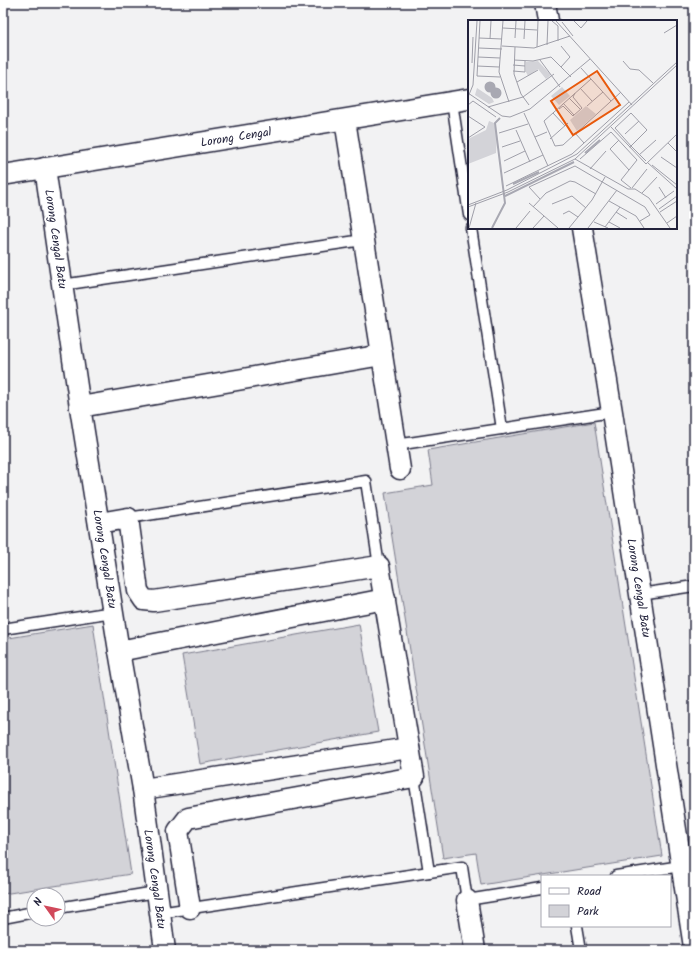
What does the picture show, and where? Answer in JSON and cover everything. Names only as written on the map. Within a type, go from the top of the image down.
[{"type":"street","points":[[545,3],[548,20]]},
{"type":"street","name":"Lorong Cengal","points":[[3,175],[460,101]]},
{"type":"street","points":[[345,120],[400,469]]},
{"type":"street","name":"Lorong Cengal Batu","points":[[45,168],[80,407],[143,790],[165,950]]},
{"type":"street","name":"Lorong Cengal Batu","points":[[582,229],[612,412],[681,866],[690,898],[694,947]]},
{"type":"street","points":[[80,407],[382,354]]},
{"type":"street","points":[[99,523],[128,518],[138,591],[144,600],[154,601],[379,566],[414,777],[188,818],[178,831],[190,908]]},
{"type":"street","points":[[119,651],[384,599]]},
{"type":"street","points":[[143,790],[409,748]]},
{"type":"street","points":[[467,900],[475,950]]},
{"type":"lane","points":[[460,101],[468,202]]},
{"type":"lane","points":[[471,229],[502,429]]},
{"type":"lane","points":[[62,285],[364,240]]},
{"type":"lane","points":[[396,445],[612,412]]},
{"type":"lane","points":[[128,518],[366,481],[379,566]]},
{"type":"lane","points":[[640,594],[694,586]]},
{"type":"lane","points":[[3,629],[113,612]]},
{"type":"lane","points":[[414,777],[429,872]]},
{"type":"lane","points":[[622,875],[681,866]]},
{"type":"lane","points":[[159,913],[462,867],[467,900],[541,888]]},
{"type":"lane","points":[[66,907],[156,892]]},
{"type":"lane","points":[[3,918],[26,914]]},
{"type":"lane","points":[[577,927],[581,950]]},
{"type":"green space","points":[[594,422],[662,856],[481,885],[476,853],[443,858],[385,493],[433,485],[428,450]]},
{"type":"green space","points":[[93,624],[131,874],[48,887],[26,887],[26,890],[3,894],[3,639]]},
{"type":"green space","points":[[359,624],[378,732],[200,764],[182,655]]}]
